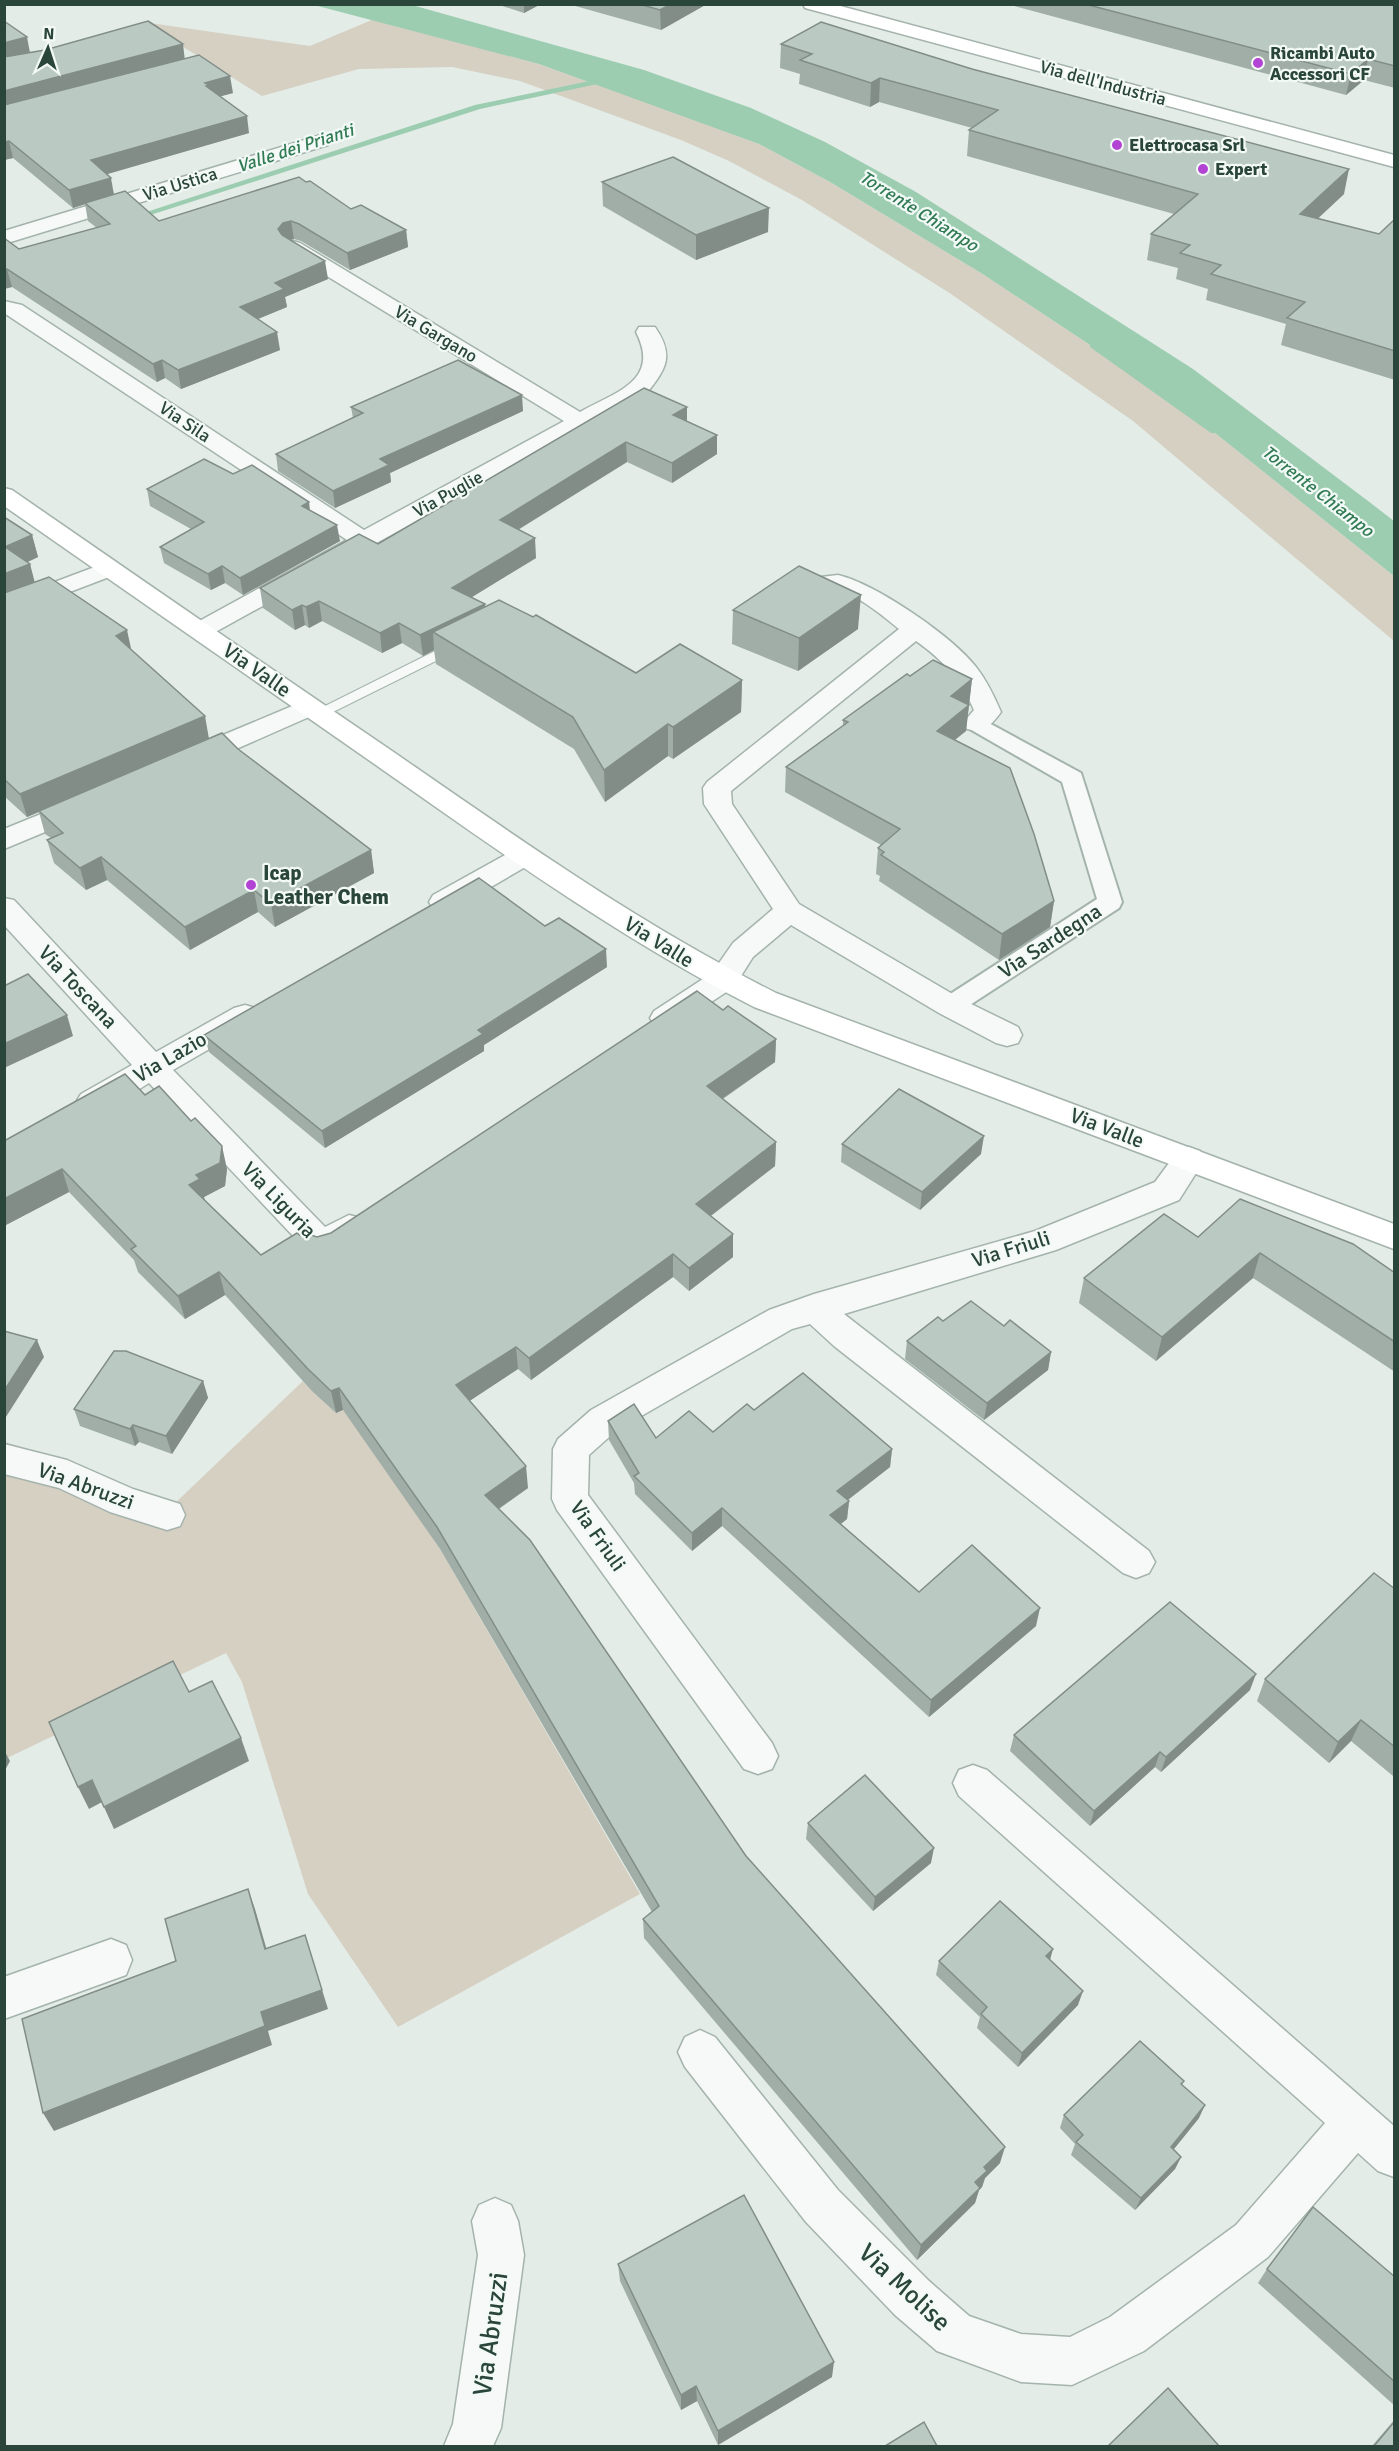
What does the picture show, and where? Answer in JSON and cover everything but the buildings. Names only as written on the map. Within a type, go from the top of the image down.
[{"type":"main road","name":"Via dell'Industria","points":[[811,4],[1395,161]]},
{"type":"main road","name":"Via Valle","points":[[4,495],[524,856],[675,953],[723,980],[765,1000],[1395,1237]]},
{"type":"street","name":"Via Ustica","points":[[4,238],[321,141]]},
{"type":"street","name":"Via Gargano","points":[[292,247],[580,421]]},
{"type":"street","name":"Via Sila","points":[[4,307],[15,309],[363,540]]},
{"type":"street","name":"Via Puglie","points":[[201,630],[638,389],[657,367],[657,350],[648,332]]},
{"type":"street","points":[[4,610],[108,569]]},
{"type":"street","name":"Via Sardegna","points":[[804,585],[838,582],[881,602],[951,654],[976,683],[988,712],[976,723],[1073,778],[1110,902],[950,1006]]},
{"type":"street","points":[[915,629],[717,788],[718,804],[789,911],[950,1006],[1007,1035]]},
{"type":"street","points":[[168,769],[314,710]]},
{"type":"street","points":[[4,840],[102,797]]},
{"type":"street","points":[[421,915],[524,856]]},
{"type":"street","name":"Via Toscana","points":[[4,907],[152,1067]]},
{"type":"street","points":[[645,1032],[723,980],[743,950],[789,911]]},
{"type":"street","name":"Via Lazio","points":[[63,1119],[266,1003]]},
{"type":"street","name":"Via Liguria","points":[[152,1067],[322,1245],[371,1213]]},
{"type":"street","name":"Via Friuli","points":[[758,1756],[570,1499],[571,1449],[614,1414],[781,1319],[814,1307],[1044,1241],[1167,1191],[1189,1159]]},
{"type":"street","points":[[814,1307],[846,1336],[1136,1562]]},
{"type":"street","name":"Via Abruzzi","points":[[4,1459],[67,1475],[123,1501],[167,1515]]},
{"type":"street","points":[[972,1783],[1395,2155]]},
{"type":"street","points":[[4,1998],[111,1960]]},
{"type":"street","name":"Via Molise","points":[[700,2052],[822,2206],[912,2298],[954,2334],[1021,2358],[1072,2361],[1127,2334],[1252,2241],[1356,2122]]},
{"type":"street","name":"Via Abruzzi","points":[[468,2446],[477,2428],[501,2255],[495,2221]]},
{"type":"lane","points":[[314,710],[475,636]]},
{"type":"shaded area","points":[[374,19],[539,64],[759,144],[830,182],[981,273],[1175,401],[1394,576],[1394,641],[1133,421],[951,294],[802,200],[729,161],[681,140],[520,81],[452,67],[359,69],[262,96],[143,22],[310,46]]},
{"type":"shaded area","points":[[303,1381],[336,1413],[345,1410],[440,1549],[640,1894],[398,2027],[308,1894],[242,1682],[226,1653],[5,1759],[5,1442],[56,1458],[171,1507]]},
{"type":"water","points":[[314,5],[412,5],[644,70],[751,108],[825,142],[916,192],[1193,369],[1372,504],[1394,521],[1394,576],[1175,401],[981,273],[830,182],[759,144],[539,64]]},
{"type":"waterway","name":"Valle dei Prianti","points":[[135,217],[478,107],[599,81]]},
{"type":"waterway","name":"Torrente Chiampo","points":[[1093,345],[1214,431]]},
{"type":"place","name":"Ricambi Auto Accessori CF","points":[[1258,63]]},
{"type":"place","name":"Elettrocasa Srl","points":[[1117,145]]},
{"type":"place","name":"Expert","points":[[1203,169]]},
{"type":"place","name":"Icap Leather Chem","points":[[251,885]]}]
